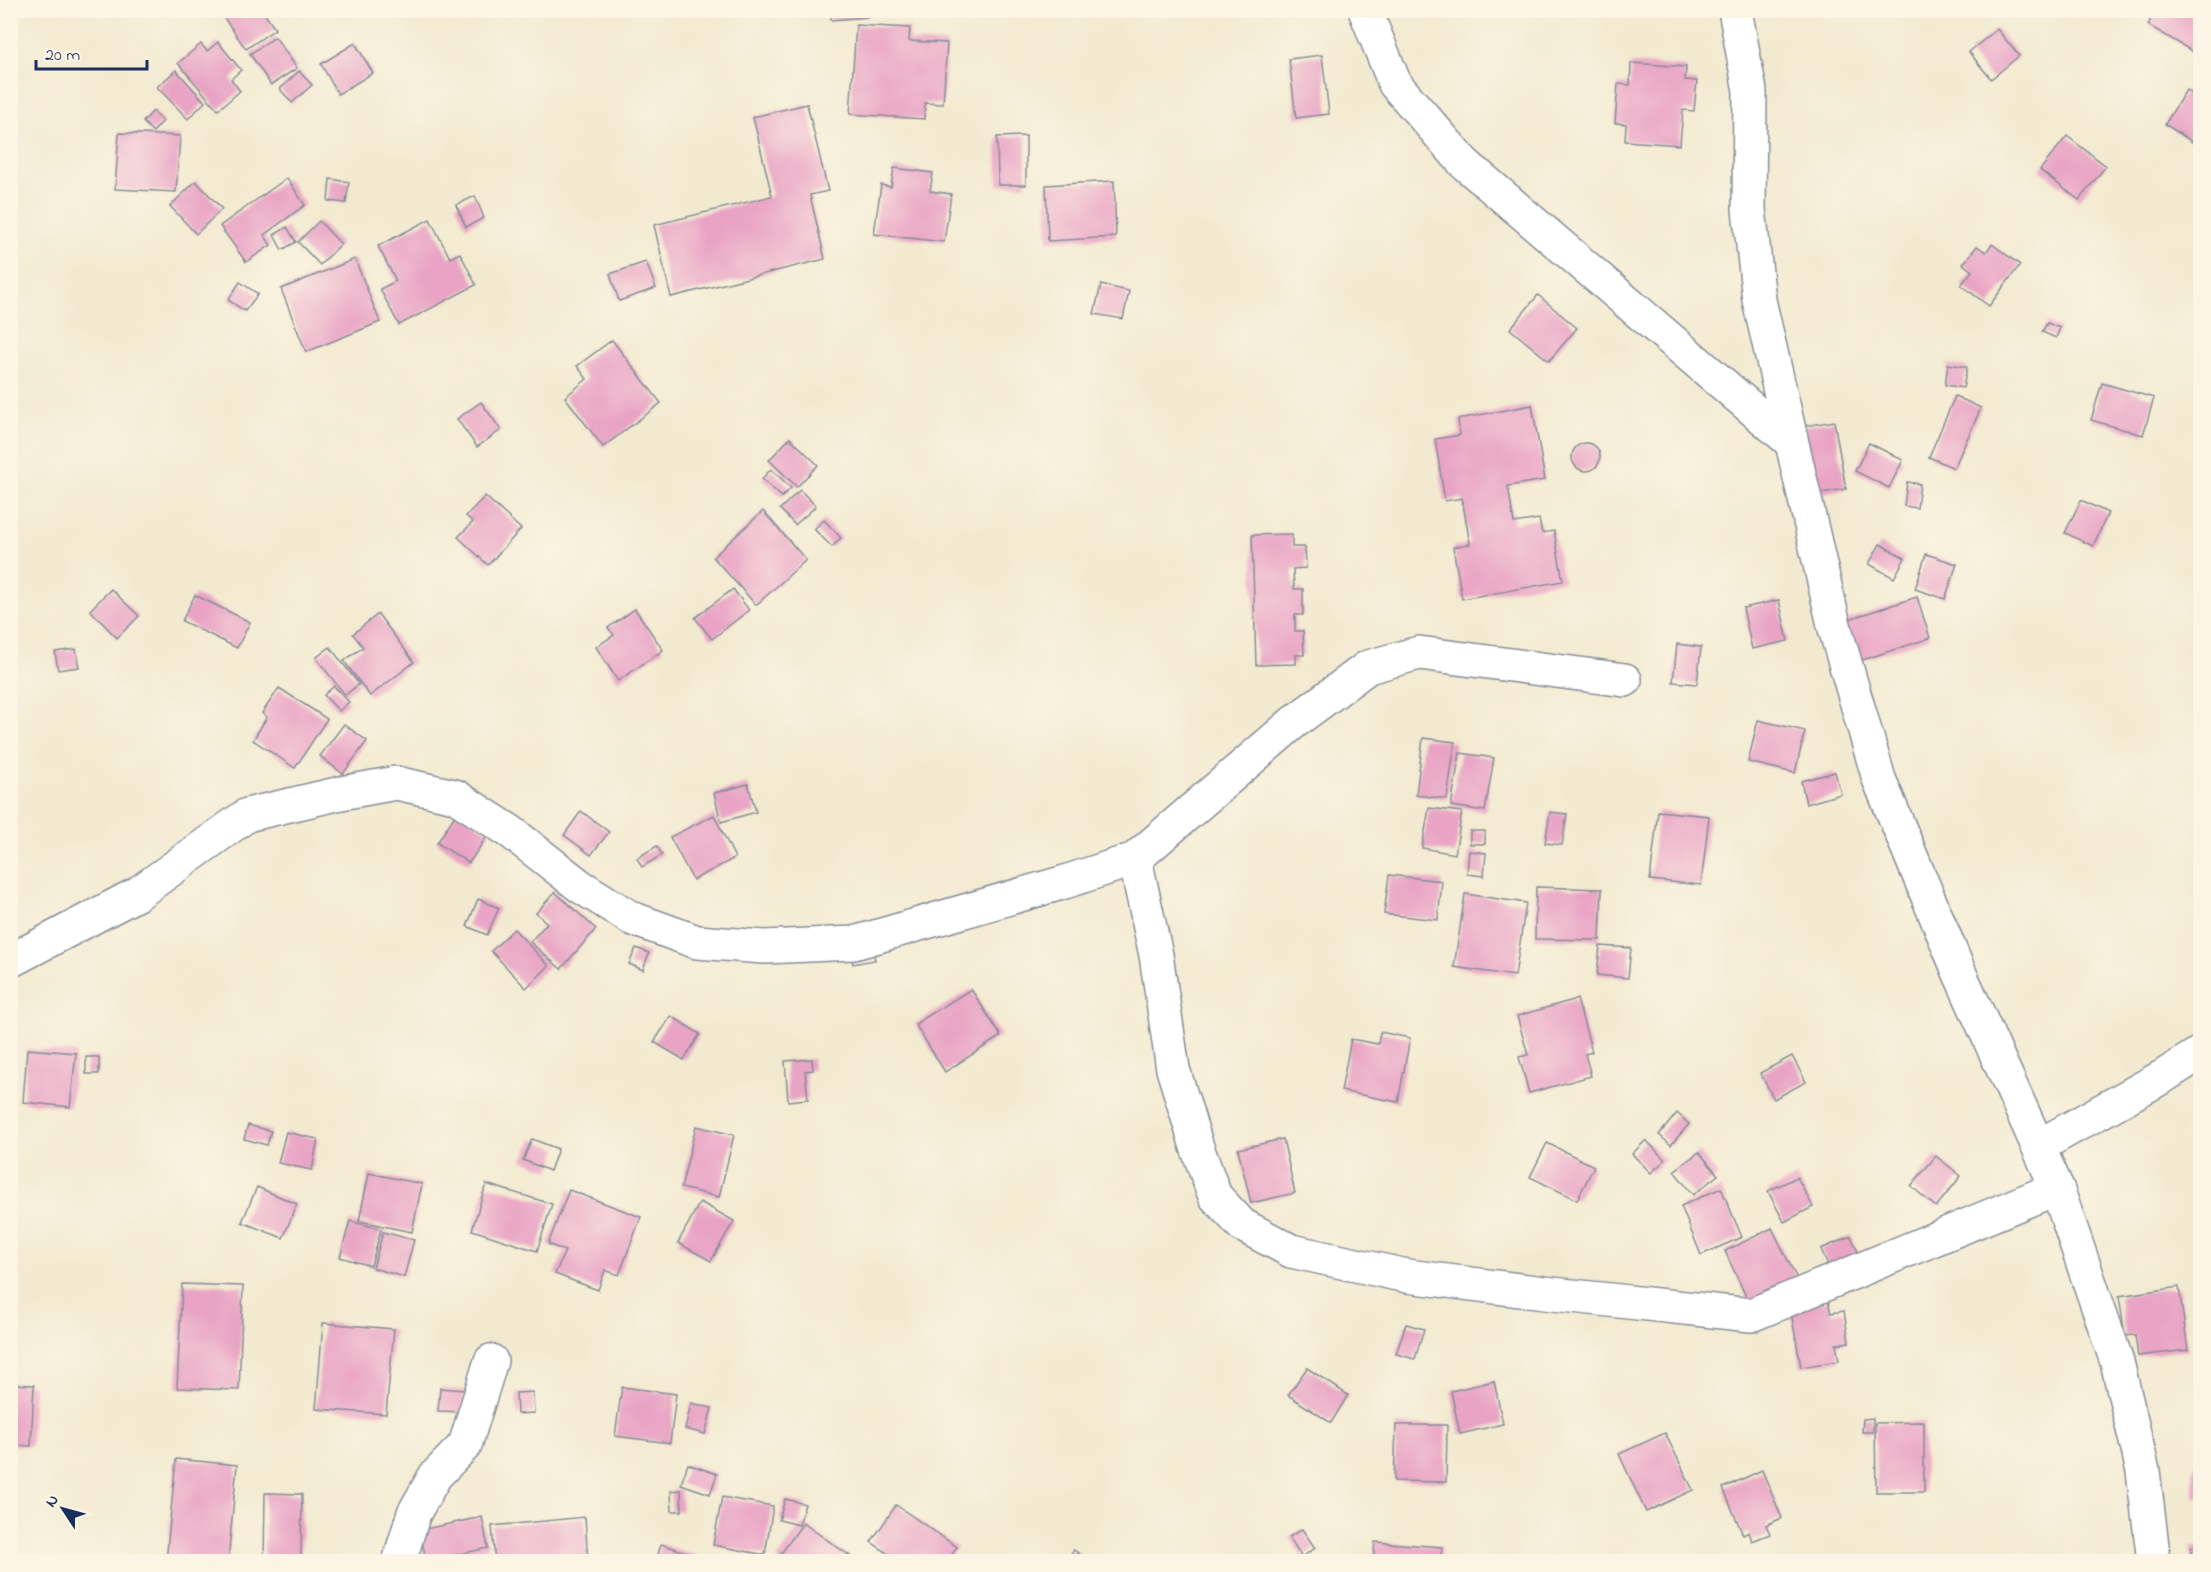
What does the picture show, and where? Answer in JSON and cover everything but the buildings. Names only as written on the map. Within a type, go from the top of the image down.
[{"type":"street","points":[[1365,10],[1395,84],[1465,164],[1791,442]]},
{"type":"street","points":[[1735,10],[1750,91],[1749,209],[1759,300],[1834,626],[1879,779],[1960,974],[2058,1188],[2117,1362],[2143,1471],[2154,1562]]},
{"type":"street","points":[[10,961],[137,894],[247,815],[396,783],[455,796],[511,832],[580,886],[631,918],[697,942],[765,947],[854,943],[1065,882],[1135,859],[1294,722],[1368,667],[1419,653],[1624,680]]},
{"type":"street","points":[[1135,859],[1156,955],[1173,1069],[1215,1196],[1242,1225],[1291,1251],[1407,1276],[1751,1315],[2058,1188]]},
{"type":"street","points":[[2039,1146],[2164,1076],[2200,1053]]},
{"type":"street","points":[[399,1562],[414,1513],[435,1476],[465,1445],[491,1361]]}]
